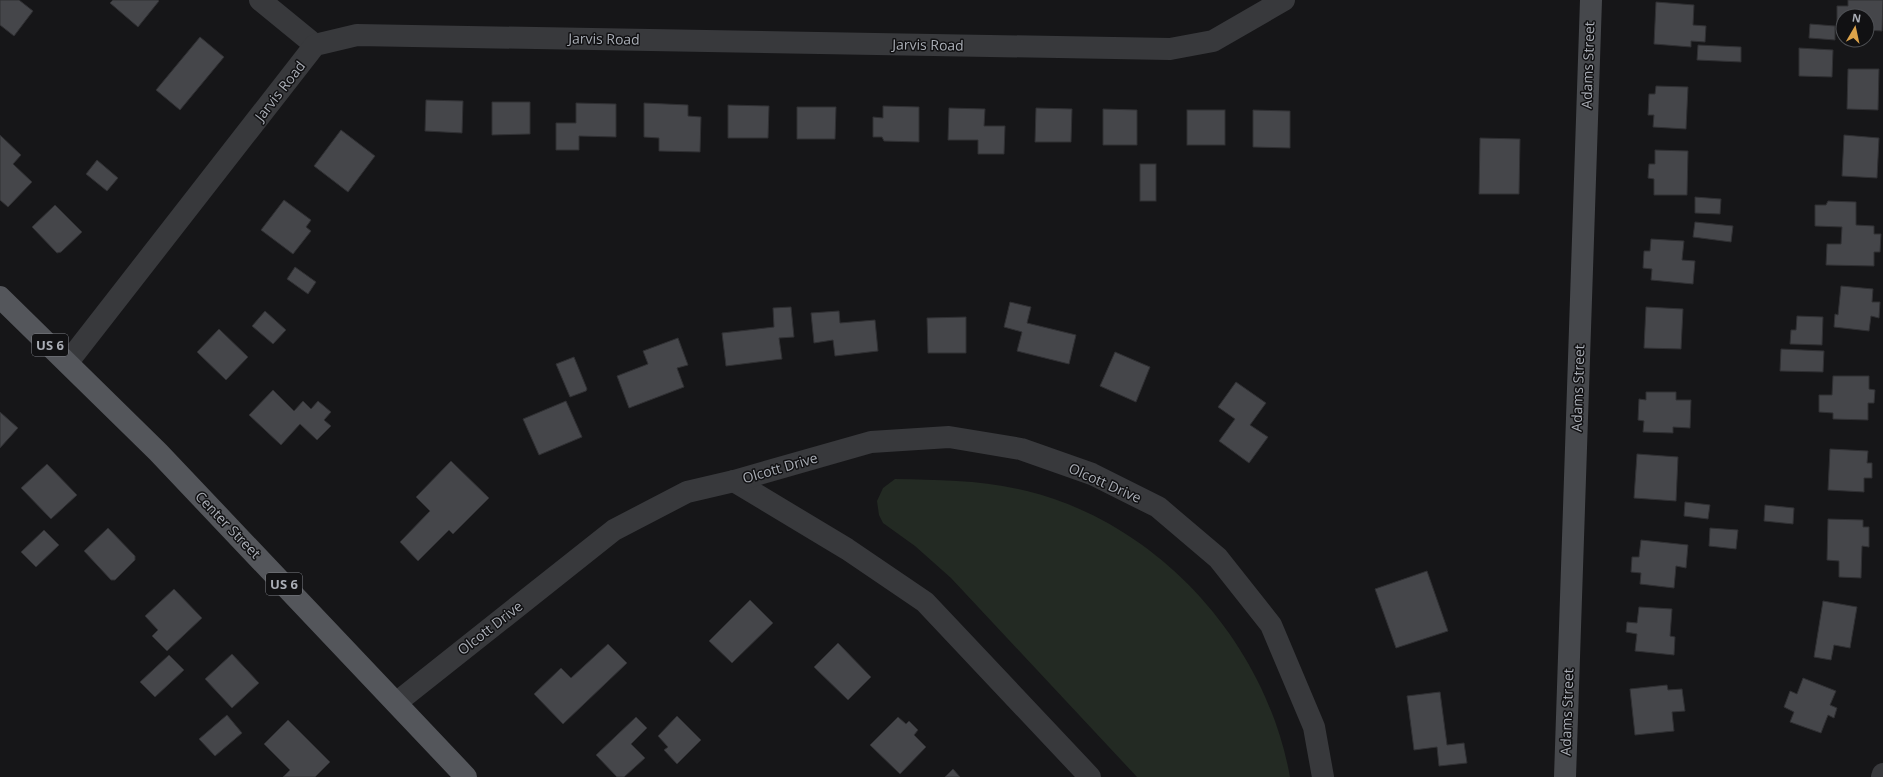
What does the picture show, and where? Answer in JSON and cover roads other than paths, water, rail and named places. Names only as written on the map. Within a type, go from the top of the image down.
[{"type":"main road","name":"Adams Street","points":[[1565,777],[1591,0]]},
{"type":"main road","name":"Center Street","points":[[0,297],[68,362],[163,457],[466,777]]},
{"type":"street","points":[[260,0],[315,45]]},
{"type":"street","name":"Jarvis Road","points":[[68,362],[315,45],[357,35],[1170,49],[1213,41],[1284,0]]},
{"type":"street","name":"Olcott Drive","points":[[396,703],[614,530],[687,492],[734,481],[871,442],[949,437],[1021,449],[1092,474],[1158,507],[1218,558],[1271,625],[1314,727],[1323,777]]},
{"type":"street","name":"Olcott Drive","points":[[734,481],[847,549],[925,602],[1090,777]]}]
